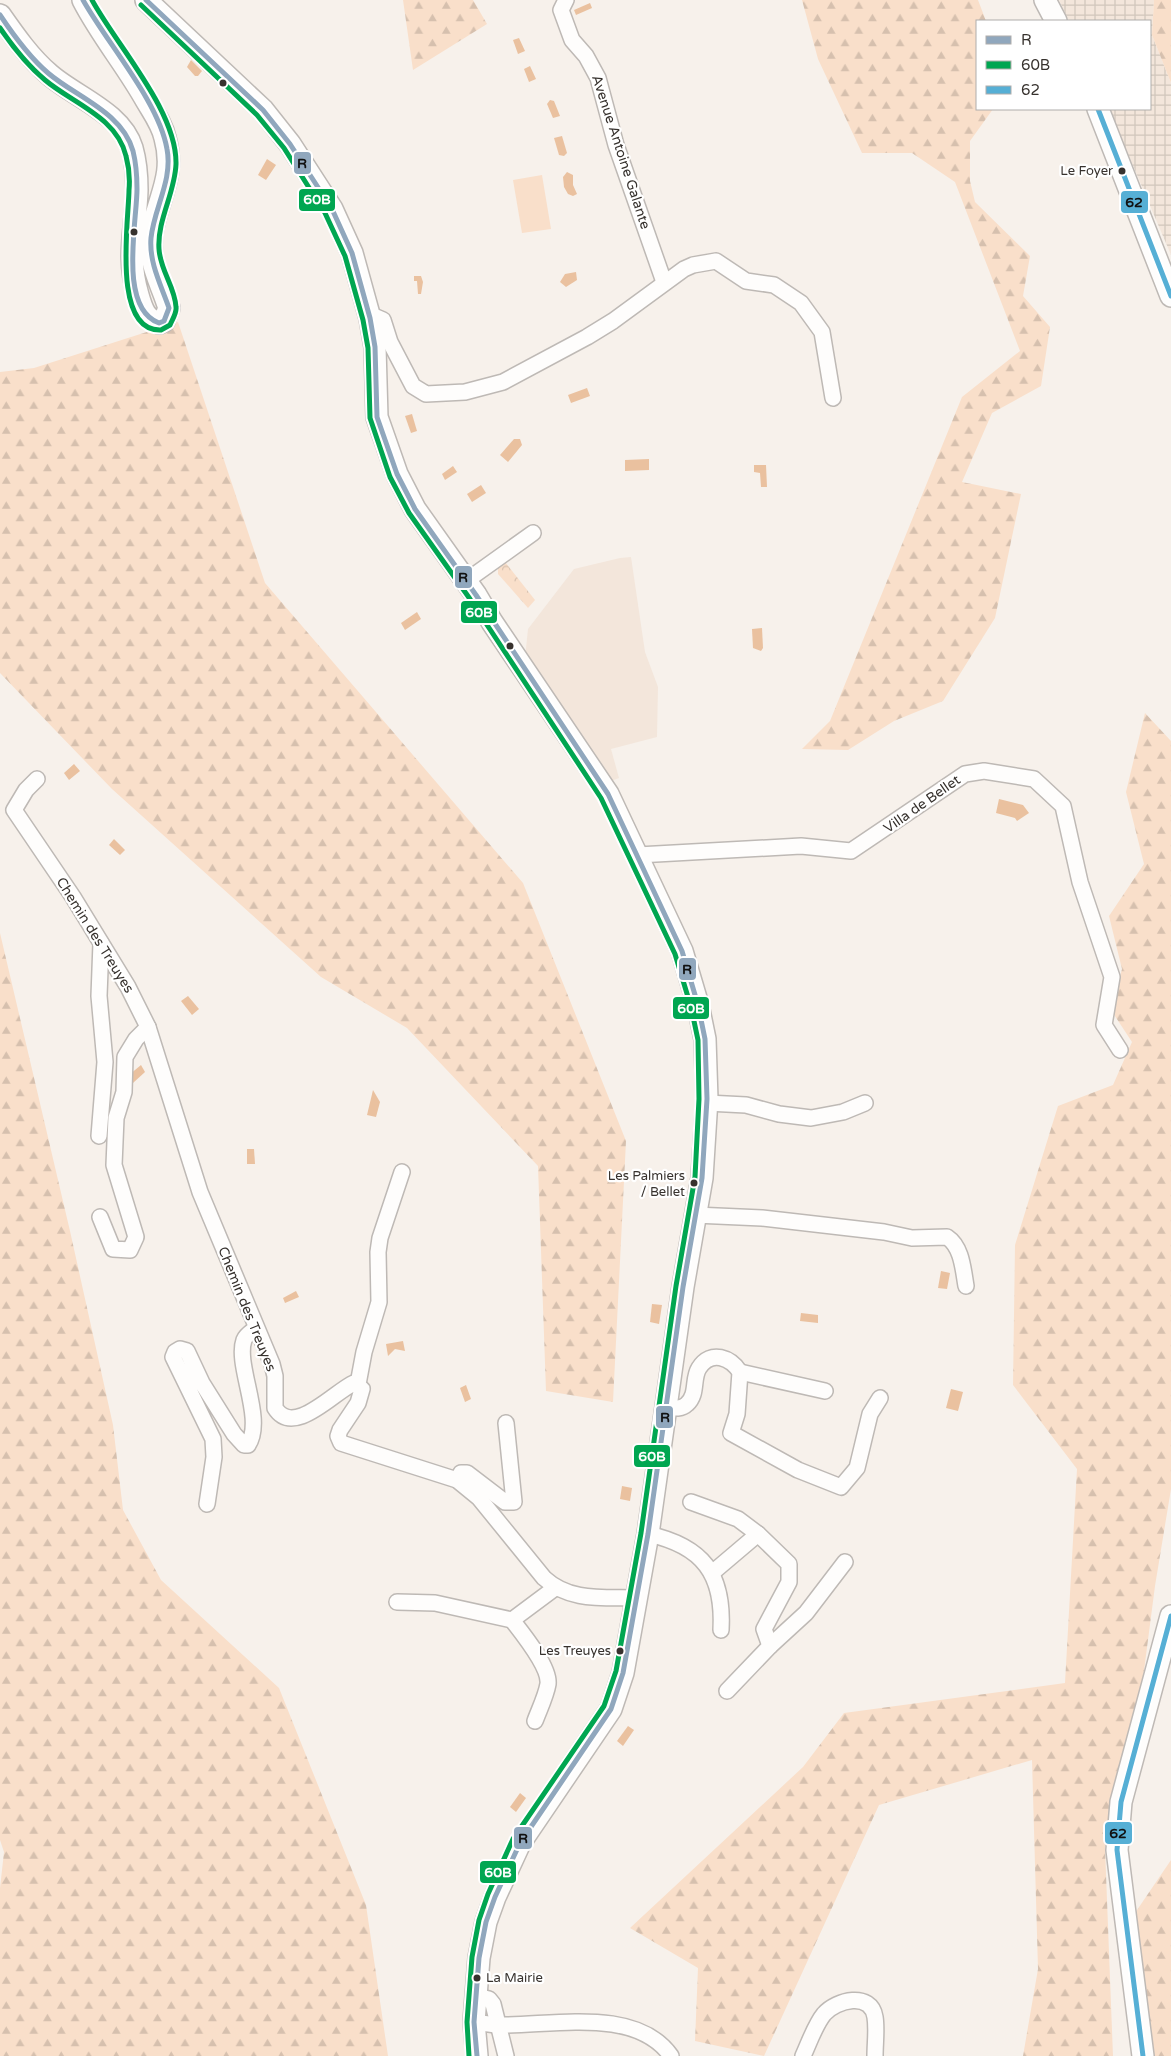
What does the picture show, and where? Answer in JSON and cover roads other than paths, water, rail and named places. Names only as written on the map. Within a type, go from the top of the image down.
[{"type":"street","points":[[0,15],[13,34],[48,73],[109,117],[128,139],[132,148],[136,172],[131,266],[142,307],[152,321],[159,324],[164,321],[169,308],[156,276],[152,252],[153,228],[167,186],[170,168],[165,138],[160,124],[132,74],[83,0]]},
{"type":"street","points":[[146,0],[255,101],[290,144],[332,209],[344,234],[360,280],[370,318],[375,347],[375,391],[380,427],[397,474],[415,509],[466,581],[598,778],[638,855],[682,951],[705,1039],[707,1103],[702,1178],[665,1407],[648,1534],[623,1673],[611,1709],[520,1843],[494,1897],[478,1958],[474,2022],[477,2056]]},
{"type":"street","name":"Avenue Antoine Galante","points":[[566,0],[561,10],[566,26],[572,40],[594,68],[616,145],[664,282]]},
{"type":"street","points":[[1045,0],[1055,20]]},
{"type":"street","points":[[1098,110],[1171,296]]},
{"type":"street","points":[[370,318],[376,317],[383,320],[408,379],[419,391],[426,394],[465,392],[503,382],[614,321],[664,282],[693,265],[716,261],[746,282],[774,285],[797,298],[822,332],[833,398]]},
{"type":"street","points":[[466,581],[534,533]]},
{"type":"street","name":"Villa de Bellet","points":[[638,855],[801,846],[851,851],[965,774],[984,771],[1034,779],[1063,806],[1080,882],[1112,977],[1104,1025],[1120,1050]]},
{"type":"street","name":"Chemin des Treuyes","points":[[37,779],[26,790],[14,810],[101,942],[128,987],[148,1027],[200,1192],[255,1329],[272,1364],[275,1376],[275,1408],[282,1416],[291,1418],[308,1414],[327,1402],[343,1388],[354,1383],[358,1384]]},
{"type":"street","points":[[99,1136],[105,1062],[100,996],[101,942]]},
{"type":"street","points":[[100,1217],[113,1249],[130,1250],[136,1237],[114,1165],[116,1118],[124,1092],[125,1057],[136,1039],[148,1027]]},
{"type":"street","points":[[707,1103],[746,1105],[779,1114],[811,1118],[843,1112],[865,1103]]},
{"type":"street","points":[[402,1172],[380,1238],[378,1252],[379,1302],[364,1352],[358,1384],[362,1389],[361,1396],[340,1430],[338,1436],[341,1443],[457,1480],[479,1498],[544,1578],[555,1588],[575,1596],[637,1598]]},
{"type":"street","points":[[695,1215],[770,1219],[884,1232],[912,1238],[947,1237],[955,1245],[960,1257],[966,1286]]},
{"type":"street","points":[[207,1504],[214,1457],[212,1439],[173,1357],[175,1352],[180,1350],[187,1351],[202,1383],[234,1434],[244,1445],[248,1446],[252,1437],[252,1401],[243,1349],[245,1337],[255,1329]]},
{"type":"street","points":[[665,1407],[677,1408],[689,1402],[694,1393],[699,1368],[710,1359],[720,1356],[733,1361],[740,1372],[736,1414],[731,1433],[798,1470],[841,1487],[857,1468],[870,1414],[880,1398]]},
{"type":"street","points":[[740,1372],[825,1391]]},
{"type":"street","points":[[457,1480],[461,1474],[468,1473],[505,1502],[514,1502],[506,1423]]},
{"type":"street","points":[[691,1502],[738,1520],[758,1534],[789,1564],[789,1582],[764,1629],[770,1646]]},
{"type":"street","points":[[648,1534],[670,1539],[695,1553],[712,1574],[723,1605],[722,1630]]},
{"type":"street","points":[[712,1574],[758,1534]]},
{"type":"street","points":[[727,1691],[770,1646],[806,1613],[845,1562]]},
{"type":"street","points":[[512,1620],[555,1588]]},
{"type":"street","points":[[397,1602],[435,1603],[512,1620],[530,1643],[546,1673],[548,1683],[535,1722]]},
{"type":"street","points":[[1143,2056],[1117,1850],[1117,1827],[1123,1792],[1171,1616]]},
{"type":"street","points":[[476,1996],[489,1999],[493,2004],[500,2025],[506,2056]]},
{"type":"street","points":[[802,2056],[823,2016],[831,2007],[856,2000],[871,2008],[875,2016],[875,2056]]},
{"type":"street","points":[[474,2022],[500,2025],[558,2021],[606,2023],[635,2031],[650,2038],[659,2043],[670,2056]]},
{"type":"place","name":"Le Foyer","points":[[1122,171]]},
{"type":"place","name":"Les Palmiers / Bellet","points":[[694,1183]]},
{"type":"place","name":"Les Treuyes","points":[[620,1651]]},
{"type":"place","name":"La Mairie","points":[[477,1978]]}]
